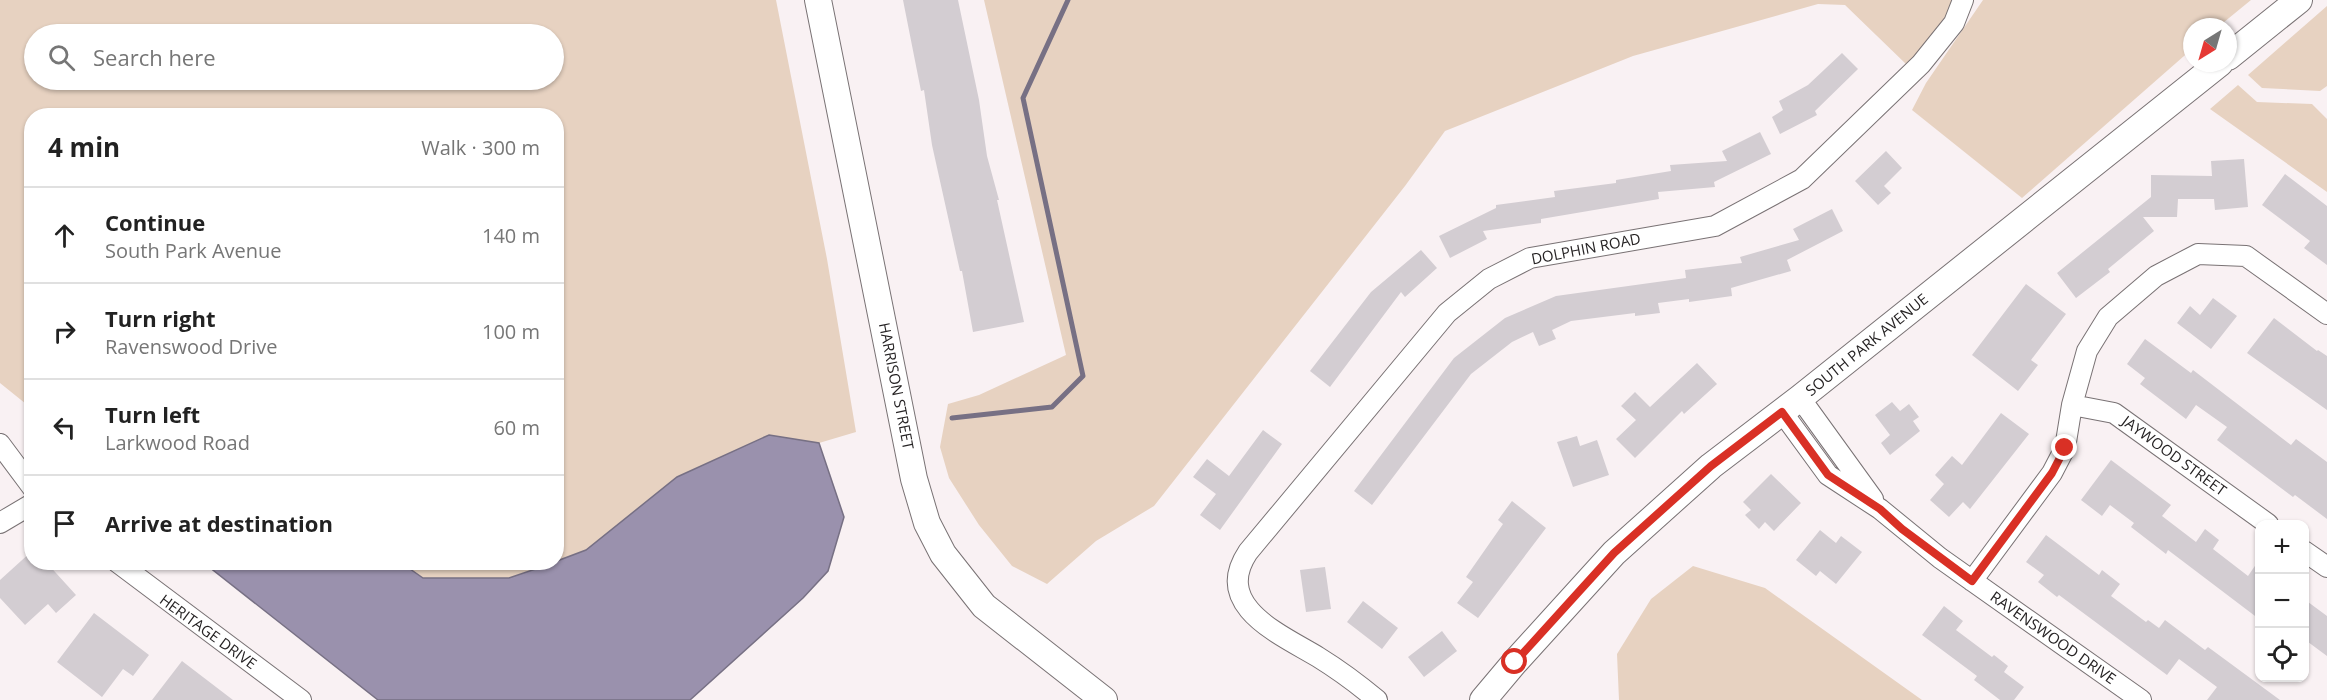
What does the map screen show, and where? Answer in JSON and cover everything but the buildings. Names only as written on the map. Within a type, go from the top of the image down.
[{"type":"street","name":"HARRISON STREET","points":[[818,0],[914,479],[927,523],[943,554],[984,606],[1104,700]]},
{"type":"street","name":"DOLPHIN ROAD","points":[[1377,700],[1341,671],[1272,631],[1259,620],[1243,602],[1240,594],[1238,568],[1248,552],[1447,313],[1489,279],[1530,258],[1715,226],[1802,179],[1921,64],[1954,23],[1963,0]]},
{"type":"street","points":[[2237,50],[2299,0]]},
{"type":"street","name":"SOUTH PARK AVENUE","points":[[1483,700],[1614,553],[1711,466],[1791,405],[2209,72]]},
{"type":"street","points":[[1972,581],[2052,473],[2065,448],[2072,405],[2087,351],[2108,317],[2156,276],[2198,254],[2246,256],[2327,314]]},
{"type":"street","name":"RAVENSWOOD DRIVE","points":[[1791,405],[1828,475],[1880,509],[1902,529],[1972,581],[2141,700]]},
{"type":"street","name":"JAYWOOD STREET","points":[[2072,405],[2114,413],[2261,520]]},
{"type":"street","points":[[0,444],[24,476]]},
{"type":"street","points":[[0,523],[24,509]]},
{"type":"street","points":[[2309,554],[2327,567]]},
{"type":"street","name":"HERITAGE DRIVE","points":[[128,570],[301,700]]},
{"type":"shaded area","points":[[0,0],[776,0],[827,259],[856,432],[819,443],[769,435],[677,477],[586,550],[564,558],[564,108],[24,108],[24,402],[0,383]]},
{"type":"shaded area","points":[[984,0],[1954,0],[1946,18],[1907,65],[1845,5],[1818,4],[1633,56],[1445,131],[1405,186],[1154,506],[1096,541],[1047,584],[1012,566],[979,525],[949,478],[940,447],[948,404],[979,395],[1066,355]]},
{"type":"shaded area","points":[[1983,0],[2251,0],[2229,18],[2183,18],[2183,57],[2022,198],[1912,110],[1926,83]]},
{"type":"shaded area","points":[[2327,6],[2327,86],[2320,91],[2262,88],[2248,75]]},
{"type":"shaded area","points":[[2238,85],[2257,102],[2312,104],[2327,119],[2327,192],[2210,109]]},
{"type":"shaded area","points":[[769,435],[819,443],[844,517],[828,571],[803,598],[690,700],[378,700],[213,570],[412,570],[423,578],[509,578],[532,570],[564,570],[564,558],[586,550],[677,477]]},
{"type":"shaded area","points":[[1693,566],[1765,588],[1922,700],[1619,700],[1617,654],[1651,599]]},
{"type":"shaded area","points":[[411,570],[531,570],[509,578],[423,578]]},
{"type":"waterway","points":[[952,418],[1052,407],[1083,376],[1023,98],[1068,0]]},
{"type":"route","points":[[1515,662],[1614,553],[1711,466],[1782,412],[1828,475],[1880,509],[1902,529],[1972,581],[2052,473],[2065,448]]}]
